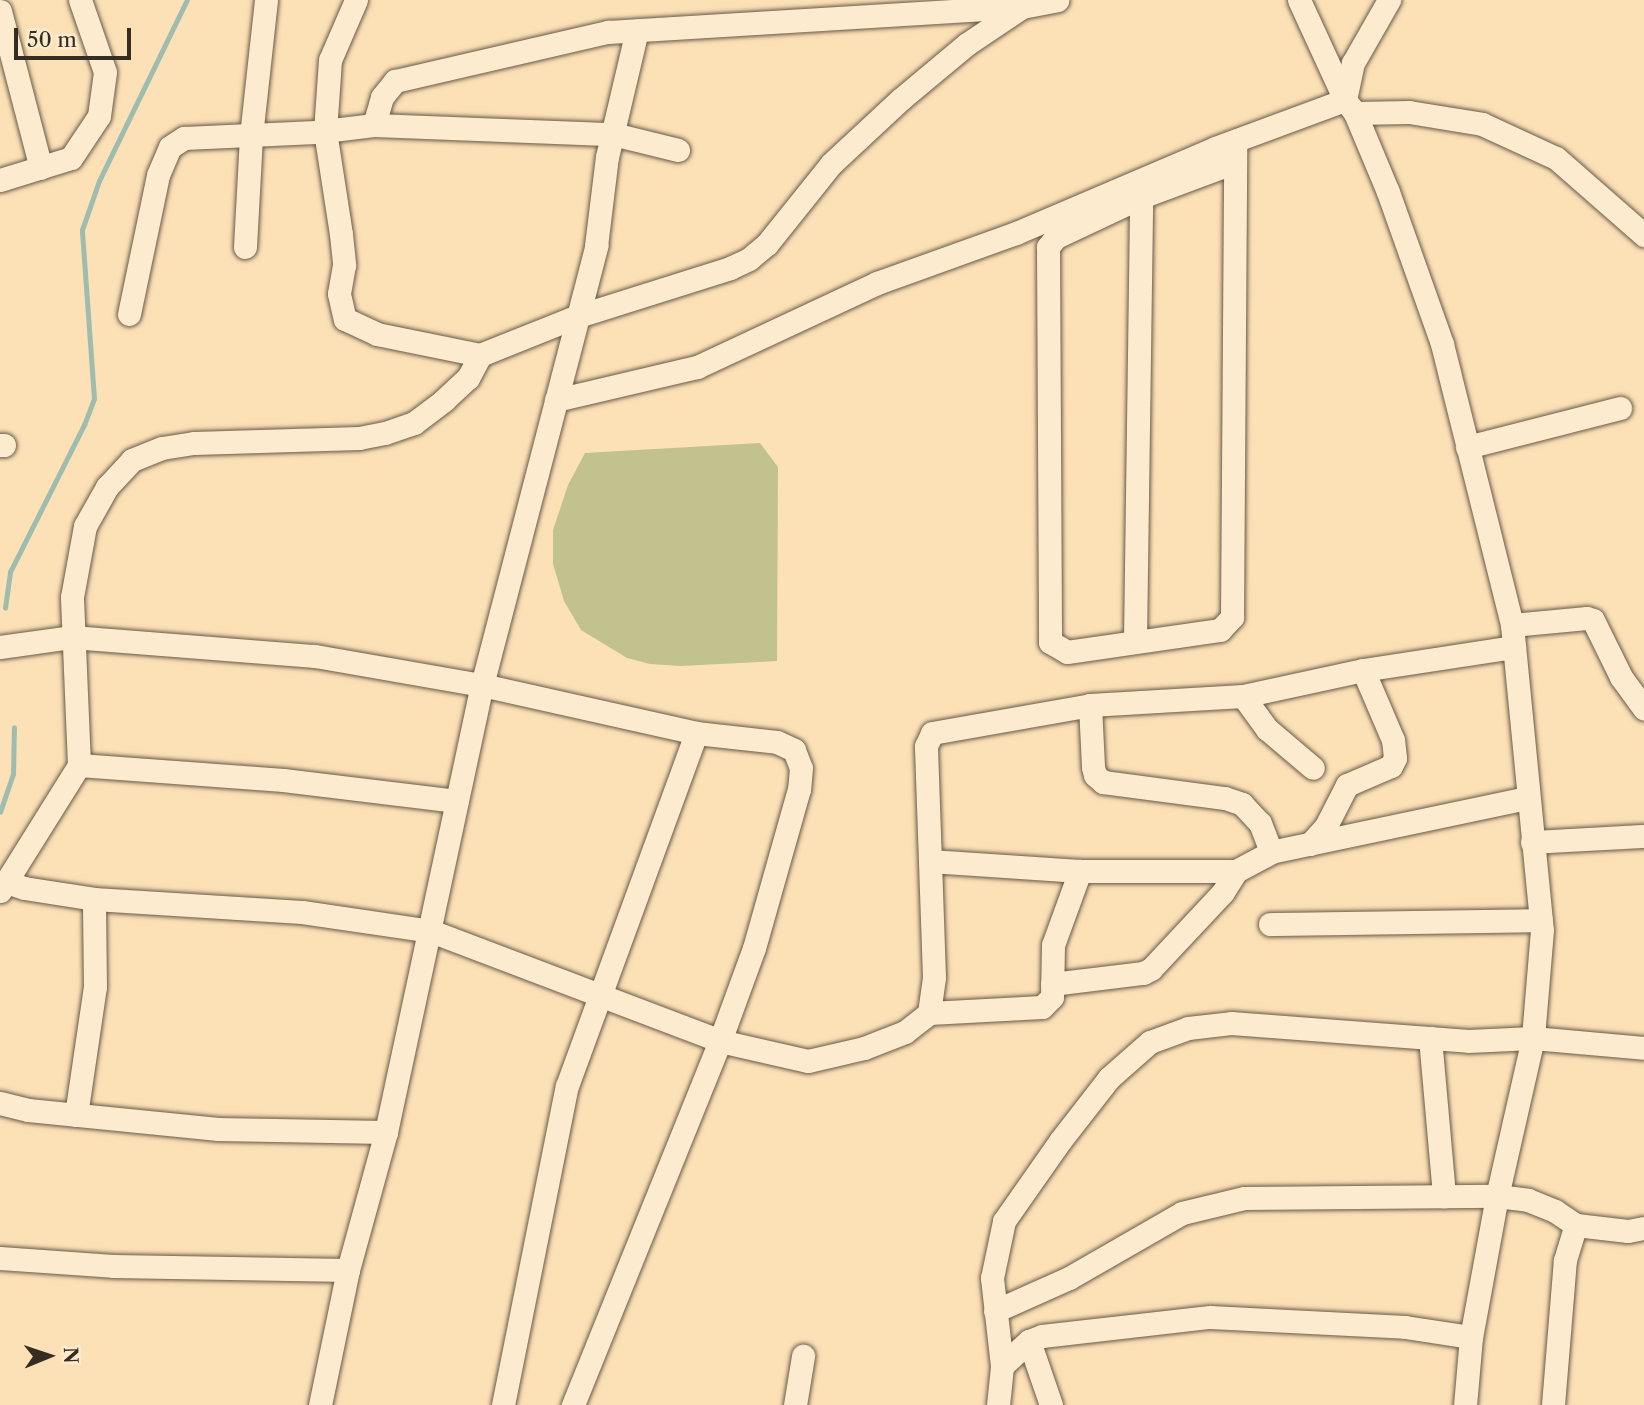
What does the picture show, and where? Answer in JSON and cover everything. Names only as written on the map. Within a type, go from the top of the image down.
[{"type":"street","points":[[0,180],[71,158],[99,116],[104,72],[80,0]]},
{"type":"street","points":[[245,247],[251,136],[266,0]]},
{"type":"street","points":[[356,0],[330,60],[325,131],[341,234],[344,265],[339,294],[345,319],[377,334],[480,355],[575,317],[730,268],[749,259],[767,244],[831,164],[901,99],[967,44],[1022,4]]},
{"type":"street","points":[[374,125],[382,97],[395,81],[608,32],[1057,0]]},
{"type":"street","points":[[1299,0],[1388,192],[1442,344],[1486,512],[1513,636],[1541,920],[1533,1038],[1497,1196],[1471,1337],[1465,1405]]},
{"type":"street","points":[[1350,106],[1353,63],[1389,0]]},
{"type":"street","points":[[0,11],[41,168]]},
{"type":"street","points":[[320,1405],[348,1270],[386,1132],[482,685],[575,317],[596,246],[613,134],[637,30]]},
{"type":"street","points":[[556,400],[697,367],[877,282],[947,261],[1350,106],[1482,124],[1556,158],[1644,235]]},
{"type":"street","points":[[129,314],[158,175],[170,148],[184,138],[325,131],[374,125],[613,134],[678,150]]},
{"type":"street","points":[[1235,152],[1232,617],[1220,630],[1067,652],[1050,642],[1048,247],[1056,237],[1235,152]]},
{"type":"street","points":[[1135,641],[1141,197]]},
{"type":"street","points":[[480,355],[468,378],[444,400],[414,423],[386,433],[359,438],[194,443],[162,448],[132,460],[107,487],[85,526],[72,597],[79,765],[3,886],[94,899],[302,912],[431,931],[601,993],[720,1041],[808,1061],[864,1048],[905,1032],[929,1013],[1042,1007],[1052,997],[1053,945],[1080,871]]},
{"type":"street","points":[[1467,447],[1620,408]]},
{"type":"street","points":[[929,1013],[934,977],[926,746],[932,733],[1090,705],[1243,696],[1587,618],[1593,620],[1622,677],[1644,709]]},
{"type":"street","points":[[0,647],[72,637],[315,656],[482,685],[696,733],[777,742],[794,750],[801,768],[799,789],[754,948],[720,1041],[573,1405]]},
{"type":"street","points":[[1310,844],[1326,826],[1347,785],[1391,766],[1395,758],[1393,740],[1363,670]]},
{"type":"street","points":[[1243,696],[1266,729],[1313,768]]},
{"type":"street","points":[[1090,705],[1093,767],[1095,775],[1103,782],[1225,798],[1242,803],[1260,823],[1271,852]]},
{"type":"street","points":[[503,1405],[567,1086],[696,733]]},
{"type":"street","points":[[79,765],[283,780],[457,801]]},
{"type":"street","points":[[930,862],[1080,871],[1236,871],[1271,852],[1527,798]]},
{"type":"street","points":[[1532,842],[1644,836]]},
{"type":"street","points":[[1052,984],[1143,973],[1151,969],[1223,892],[1236,871]]},
{"type":"street","points":[[76,1115],[93,1006],[94,899]]},
{"type":"street","points":[[1270,924],[1541,920]]},
{"type":"street","points":[[998,1405],[1002,1366],[992,1278],[1004,1221],[1109,1078],[1150,1042],[1188,1028],[1231,1023],[1468,1041],[1533,1038],[1644,1048]]},
{"type":"street","points":[[1430,1038],[1444,1196]]},
{"type":"street","points":[[0,1103],[28,1110],[218,1129],[386,1132]]},
{"type":"street","points":[[995,1311],[1069,1278],[1182,1213],[1244,1198],[1497,1196],[1528,1200],[1555,1211],[1576,1225],[1628,1231],[1644,1228]]},
{"type":"street","points":[[1553,1405],[1565,1260],[1576,1225]]},
{"type":"street","points":[[0,1258],[113,1266],[348,1270]]},
{"type":"street","points":[[1002,1366],[1030,1341],[1042,1336],[1210,1317],[1405,1327],[1471,1337]]},
{"type":"street","points":[[1030,1341],[1051,1405]]},
{"type":"street","points":[[795,1405],[803,1356]]},
{"type":"green space","points":[[760,443],[778,467],[777,661],[681,666],[650,664],[627,658],[581,630],[564,601],[553,564],[553,530],[568,485],[585,453]]},
{"type":"waterway","points":[[5,608],[10,572],[84,425],[94,399],[82,230],[99,181],[187,0]]},
{"type":"waterway","points":[[0,812],[13,774],[14,728]]}]
